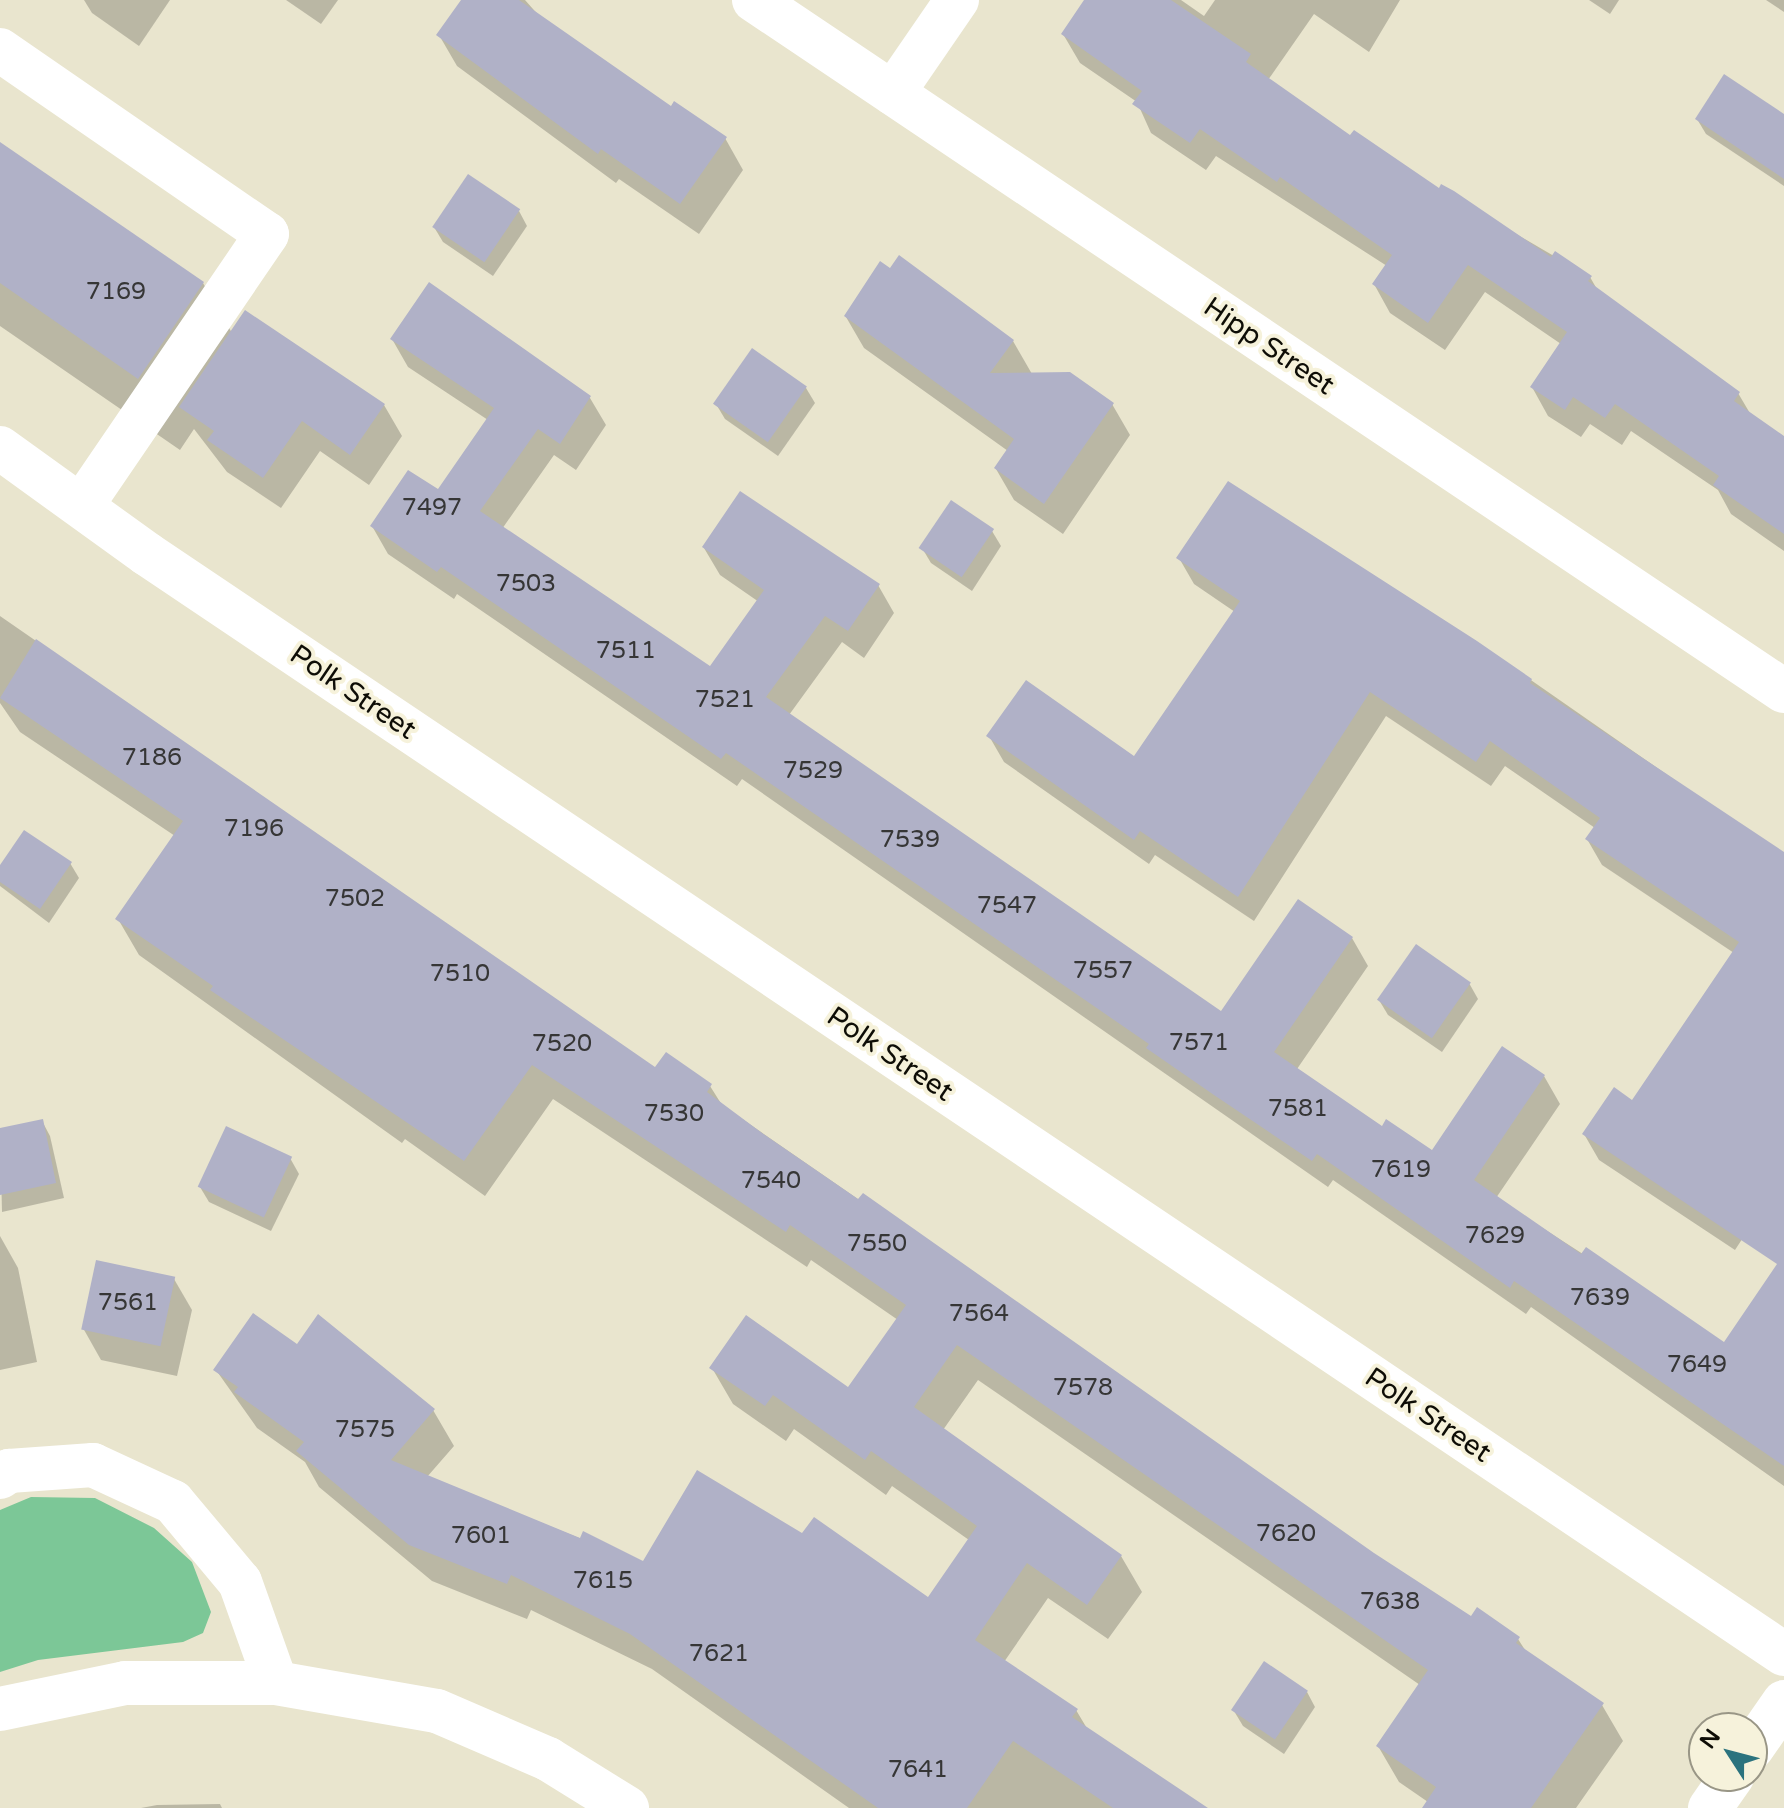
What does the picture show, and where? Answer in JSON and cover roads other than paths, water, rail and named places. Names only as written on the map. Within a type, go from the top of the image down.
[{"type":"street","name":"Hipp Street","points":[[754,0],[1784,691]]},
{"type":"street","points":[[893,93],[957,0]]},
{"type":"street","points":[[0,50],[267,234],[82,505]]},
{"type":"street","name":"Polk Street","points":[[0,448],[147,554],[1784,1654]]},
{"type":"street","points":[[0,1477],[9,1471],[93,1465],[173,1502],[240,1582],[276,1683]]},
{"type":"street","points":[[0,1709],[125,1683],[276,1683],[437,1711],[548,1759],[627,1808]]},
{"type":"street","points":[[1768,1725],[1784,1702]]}]
